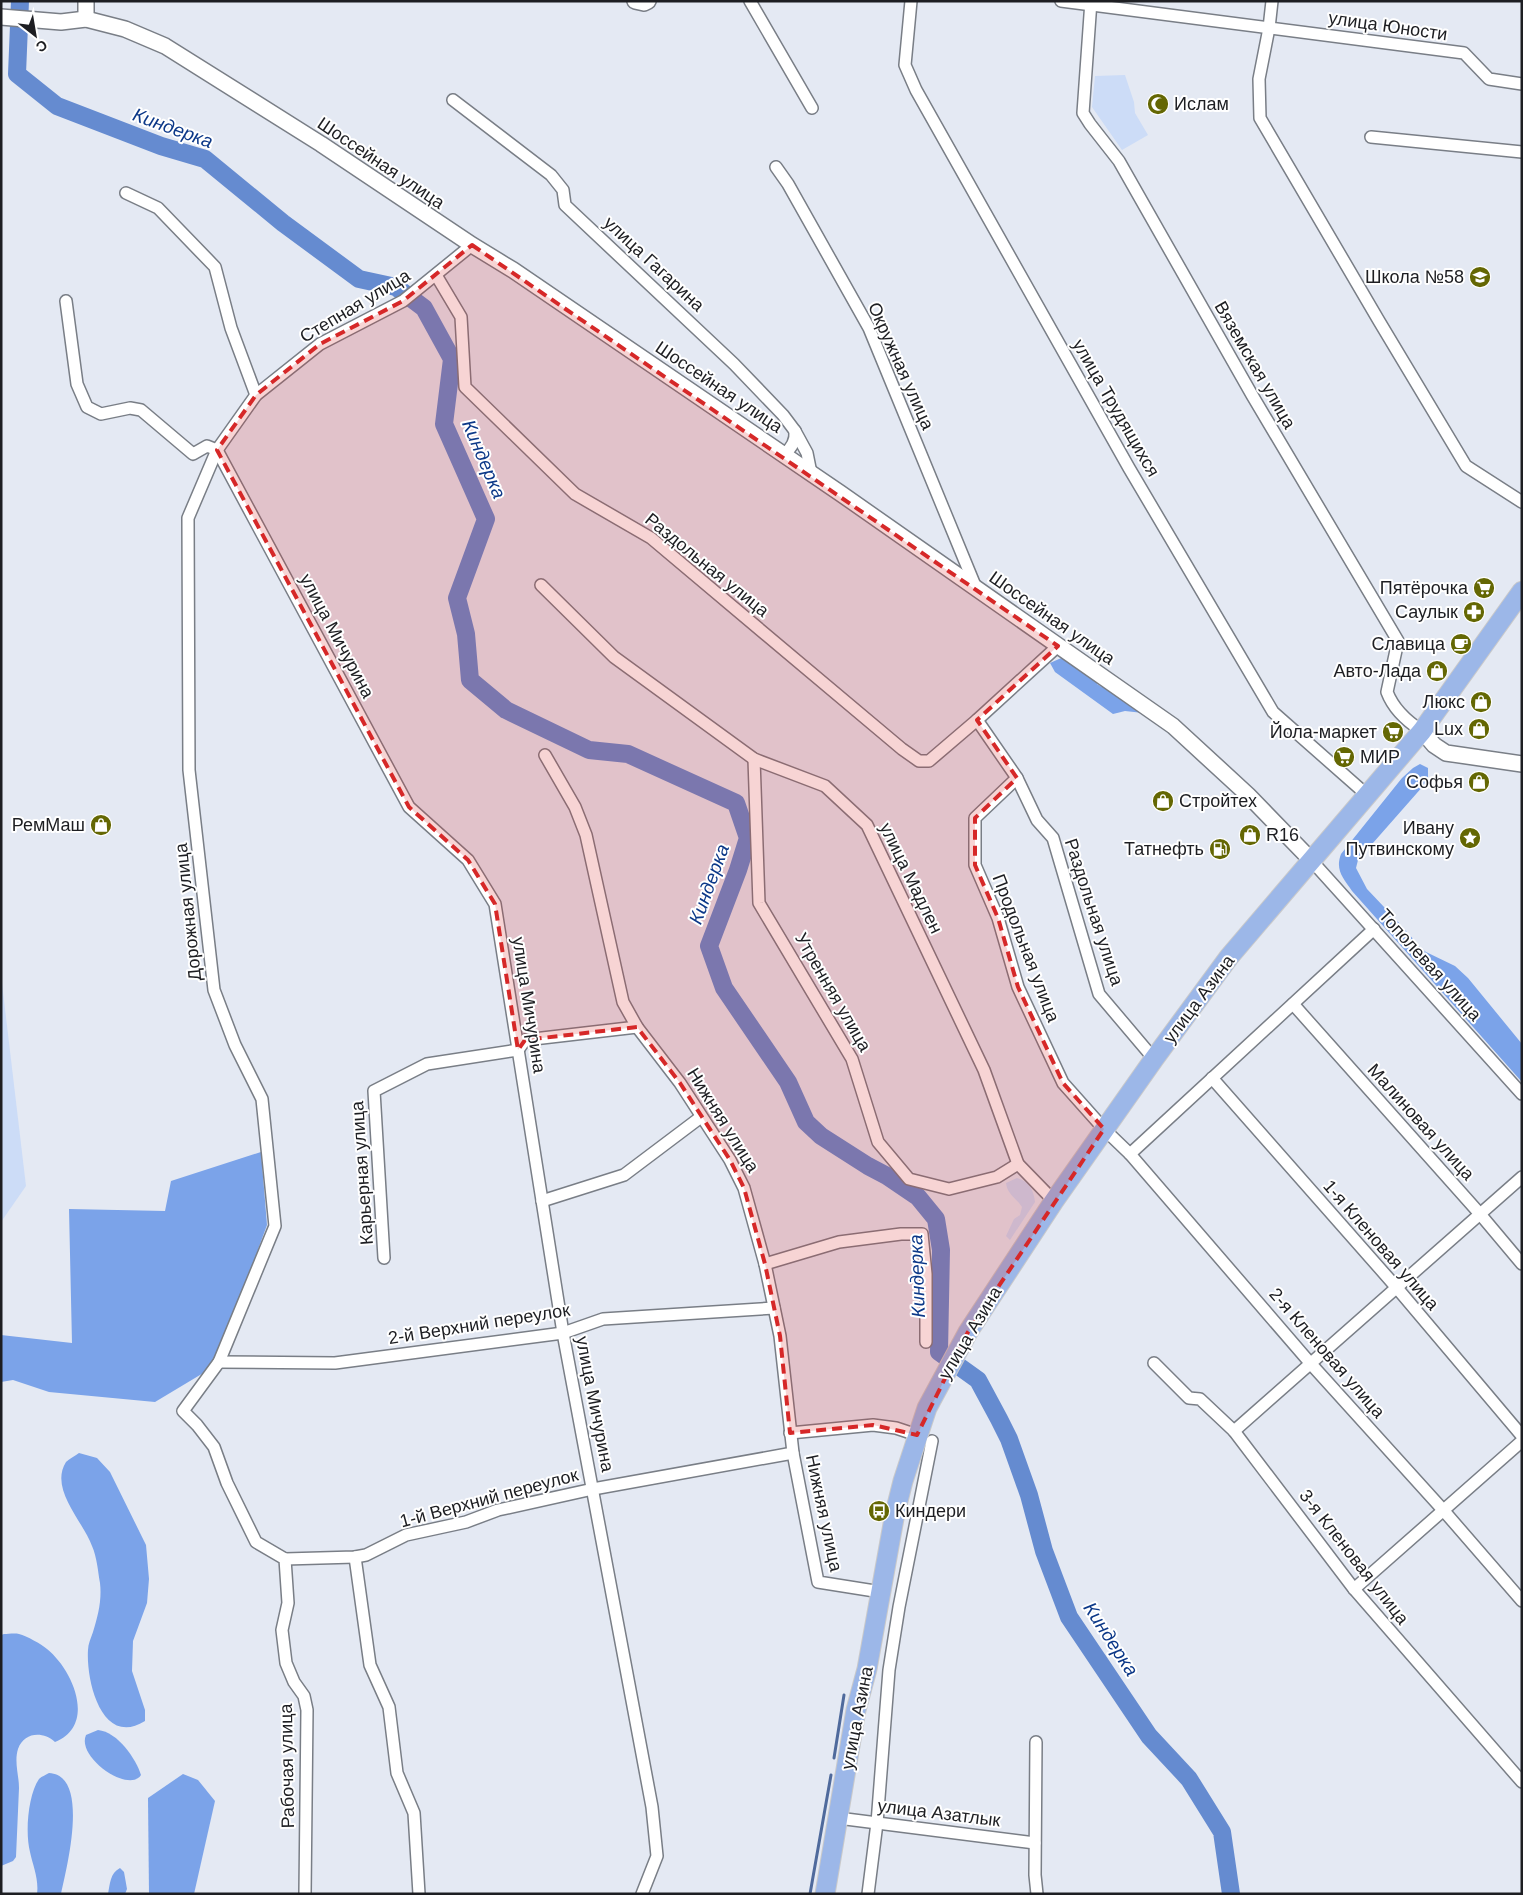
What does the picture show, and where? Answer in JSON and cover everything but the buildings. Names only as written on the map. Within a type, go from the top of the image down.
[{"type":"main road","name":"улица Азина","points":[[825,1894],[856,1710],[867,1669],[895,1514],[925,1438],[927,1408],[968,1332],[1054,1201],[1154,1059],[1229,957],[1422,731],[1522,591]]},
{"type":"street","points":[[86,1],[86,19]]},
{"type":"street","points":[[635,1],[644,3],[648,1]]},
{"type":"street","points":[[750,1],[812,108]]},
{"type":"street","name":"улица Трудящихся","points":[[910,1],[905,65],[916,90],[1129,468],[1273,712],[1367,795]]},
{"type":"street","name":"улица Юности","points":[[1061,1],[1090,3],[1464,53],[1489,79],[1522,84]]},
{"type":"street","points":[[1272,1],[1259,79],[1260,118],[1378,321],[1466,466],[1522,502]]},
{"type":"street","name":"Вяземская улица","points":[[1090,3],[1083,113],[1119,161],[1252,396],[1398,641],[1387,692],[1390,700],[1405,717],[1422,731]]},
{"type":"street","name":"Шоссейная улица","points":[[2,18],[61,22],[86,19],[125,29],[180,54],[321,144],[472,246],[513,270],[784,454],[1173,726],[1248,796],[1311,860]]},
{"type":"street","name":"улица Гагарина","points":[[453,100],[551,176],[563,190],[565,205],[734,364],[784,415],[807,453],[811,473]]},
{"type":"street","points":[[1371,138],[1522,152]]},
{"type":"street","name":"Окружная улица","points":[[776,168],[788,184],[869,328],[976,588]]},
{"type":"street","points":[[126,193],[158,208],[215,267],[231,328],[256,395]]},
{"type":"street","name":"Степная улица","points":[[256,395],[320,344],[403,301],[472,246]]},
{"type":"street","name":"Раздольная улица","points":[[436,275],[460,317],[465,387],[575,494],[651,538],[902,749],[919,761],[929,761],[1058,646]]},
{"type":"street","points":[[66,301],[76,384],[88,406],[101,414],[130,408],[141,410],[193,454],[207,446],[217,450]]},
{"type":"street","name":"Дорожная улица","points":[[256,395],[217,450],[188,518],[189,770],[214,990],[235,1045],[262,1099],[275,1226],[219,1362],[183,1411],[197,1425],[214,1448],[256,1542],[285,1559]]},
{"type":"street","points":[[784,454],[794,444],[795,431]]},
{"type":"street","name":"улица Мичурина","points":[[217,450],[409,807],[468,860],[495,904],[563,1333],[652,1807],[657,1856],[642,1894]]},
{"type":"street","name":"улица Мадлен","points":[[542,585],[614,657],[754,759],[825,786],[867,825],[984,1070],[1018,1164],[1054,1201]]},
{"type":"street","name":"Раздольная улица","points":[[977,720],[1017,778],[1036,820],[1054,838],[1099,994],[1154,1059]]},
{"type":"street","points":[[1422,731],[1434,746],[1446,754],[1522,764]]},
{"type":"street","name":"Нижняя улица","points":[[546,755],[575,807],[586,835],[623,1002],[637,1027],[680,1083],[730,1160],[744,1188],[765,1264],[780,1336],[790,1433],[818,1582],[881,1592]]},
{"type":"street","name":"Утренняя улица","points":[[754,759],[759,903],[852,1060],[878,1142],[910,1178],[949,1190],[997,1177],[1018,1164]]},
{"type":"street","name":"Продольная улица","points":[[1017,778],[975,818],[975,865],[998,918],[1018,987],[1063,1083],[1104,1129]]},
{"type":"street","name":"Тополевая улица","points":[[1311,860],[1522,1094]]},
{"type":"street","points":[[1130,1154],[1374,929]]},
{"type":"street","name":"Малиновая улица","points":[[1293,1004],[1480,1214],[1522,1264]]},
{"type":"street","name":"Карьерная улица","points":[[384,1258],[374,1091],[427,1064],[518,1050],[525,1040],[637,1027]]},
{"type":"street","name":"1-я Кленовая улица","points":[[1212,1078],[1397,1288],[1522,1436]]},
{"type":"street","points":[[542,1201],[624,1175],[702,1117]]},
{"type":"street","name":"2-я Кленовая улица","points":[[1104,1129],[1130,1154],[1311,1364],[1444,1510],[1522,1601]]},
{"type":"street","points":[[1234,1431],[1522,1177]]},
{"type":"street","points":[[765,1264],[839,1242],[901,1234],[922,1234],[926,1274],[926,1342]]},
{"type":"street","name":"2-й Верхний переулок","points":[[219,1362],[335,1363],[563,1333],[603,1319],[774,1308]]},
{"type":"street","name":"3-я Кленовая улица","points":[[1154,1363],[1188,1398],[1200,1399],[1234,1431],[1354,1589],[1522,1782]]},
{"type":"street","points":[[790,1433],[872,1425],[896,1428],[925,1438],[889,1670],[877,1823],[868,1894]]},
{"type":"street","points":[[1354,1589],[1522,1441]]},
{"type":"street","name":"1-й Верхний переулок","points":[[285,1559],[366,1555],[406,1535],[466,1522],[498,1510],[593,1489],[793,1452]]},
{"type":"street","points":[[355,1557],[370,1665],[389,1707],[397,1773],[414,1813],[419,1894]]},
{"type":"street","name":"Рабочая улица","points":[[285,1559],[288,1603],[282,1630],[286,1663],[294,1682],[304,1696],[306,1710],[305,1894]]},
{"type":"street","points":[[1036,1742],[1035,1843],[1037,1894]]},
{"type":"street","name":"улица Азатлык","points":[[838,1818],[1035,1843]]},
{"type":"highlighted area","points":[[472,245],[1058,646],[977,720],[1017,778],[975,818],[975,865],[998,918],[1018,987],[1063,1083],[1104,1129],[968,1332],[917,1435],[873,1425],[790,1433],[780,1336],[765,1264],[744,1188],[730,1160],[680,1083],[637,1027],[525,1040],[518,1050],[495,904],[468,860],[409,807],[217,450],[256,395],[320,344],[403,301]]},
{"type":"shaded area","points":[[1125,75],[1134,102],[1135,113],[1148,135],[1122,150],[1092,107],[1095,76]]},
{"type":"shaded area","points":[[1068,655],[1097,678],[1097,684],[1102,687],[1109,687],[1143,713],[1125,711],[1113,714],[1055,672],[1050,663]]},
{"type":"shaded area","points":[[1420,764],[1428,768],[1428,777],[1424,785],[1358,860],[1356,868],[1367,889],[1419,946],[1426,952],[1455,966],[1468,978],[1522,1044],[1522,1082],[1352,891],[1339,869],[1341,854],[1402,778]]},
{"type":"shaded area","points":[[1,975],[26,1186],[1,1222]]},
{"type":"shaded area","points":[[261,1152],[267,1225],[216,1364],[155,1402],[49,1392],[13,1380],[1,1382],[1,1335],[72,1343],[69,1209],[165,1211],[171,1181]]},
{"type":"shaded area","points":[[1017,1178],[1025,1181],[1030,1187],[1035,1202],[1010,1240],[1006,1236],[1014,1219],[1020,1215],[1022,1207],[1010,1193],[1006,1183]]},
{"type":"shaded area","points":[[79,1453],[97,1458],[110,1472],[146,1545],[149,1579],[147,1603],[133,1641],[132,1671],[145,1710],[145,1721],[130,1727],[118,1726],[108,1719],[100,1707],[90,1678],[88,1648],[99,1608],[100,1583],[94,1550],[88,1536],[69,1505],[62,1483],[62,1472],[66,1462]]},
{"type":"shaded area","points":[[1,1635],[26,1636],[57,1658],[72,1683],[78,1711],[75,1723],[68,1734],[55,1742],[45,1736],[29,1736],[21,1743],[18,1749],[19,1788],[16,1857],[13,1861],[1,1866]]},
{"type":"shaded area","points":[[98,1730],[112,1736],[125,1747],[141,1775],[135,1780],[126,1780],[105,1770],[96,1762],[85,1744],[86,1735]]},
{"type":"shaded area","points":[[49,1773],[62,1778],[69,1789],[73,1806],[73,1825],[61,1894],[37,1894],[36,1878],[28,1844],[28,1814],[35,1786],[41,1777]]},
{"type":"shaded area","points":[[183,1774],[198,1780],[215,1801],[194,1894],[149,1894],[148,1798]]},
{"type":"shaded area","points":[[120,1868],[124,1872],[127,1889],[125,1894],[108,1894],[112,1876]]},
{"type":"waterway","name":"Киндерка","points":[[20,1],[17,74],[57,106],[161,146],[205,159],[283,223],[359,279],[396,287],[424,308],[452,359],[444,424],[486,519],[457,598],[466,634],[470,680],[506,710],[589,750],[628,754],[736,803],[748,838],[709,946],[724,988],[788,1082],[806,1122],[821,1136],[918,1197],[936,1219],[941,1250],[939,1352],[978,1380],[1009,1439],[1029,1495],[1044,1551],[1069,1617],[1149,1736],[1189,1779],[1222,1832],[1231,1894]]},
{"type":"waterway","points":[[834,1758],[844,1695]]},
{"type":"waterway","points":[[810,1894],[831,1775]]},
{"type":"place","name":"Ислам","points":[[1158,104]]},
{"type":"place","name":"Школа №58","points":[[1480,277]]},
{"type":"place","name":"Пятёрочка","points":[[1484,588]]},
{"type":"place","name":"Саулык","points":[[1474,612]]},
{"type":"place","name":"Славица","points":[[1461,644]]},
{"type":"place","name":"Авто-Лада","points":[[1437,671]]},
{"type":"place","name":"Люкс","points":[[1481,702]]},
{"type":"place","name":"Lux","points":[[1479,729]]},
{"type":"place","name":"Йола-маркет","points":[[1393,732]]},
{"type":"place","name":"МИР","points":[[1344,757]]},
{"type":"place","name":"Софья","points":[[1479,782]]},
{"type":"place","name":"Стройтех","points":[[1163,801]]},
{"type":"place","name":"РемМаш","points":[[101,825]]},
{"type":"place","name":"R16","points":[[1250,835]]},
{"type":"place","name":"Ивану Путвинскому","points":[[1470,838]]},
{"type":"place","name":"Татнефть","points":[[1220,849]]},
{"type":"place","name":"Киндери","points":[[879,1511]]}]
